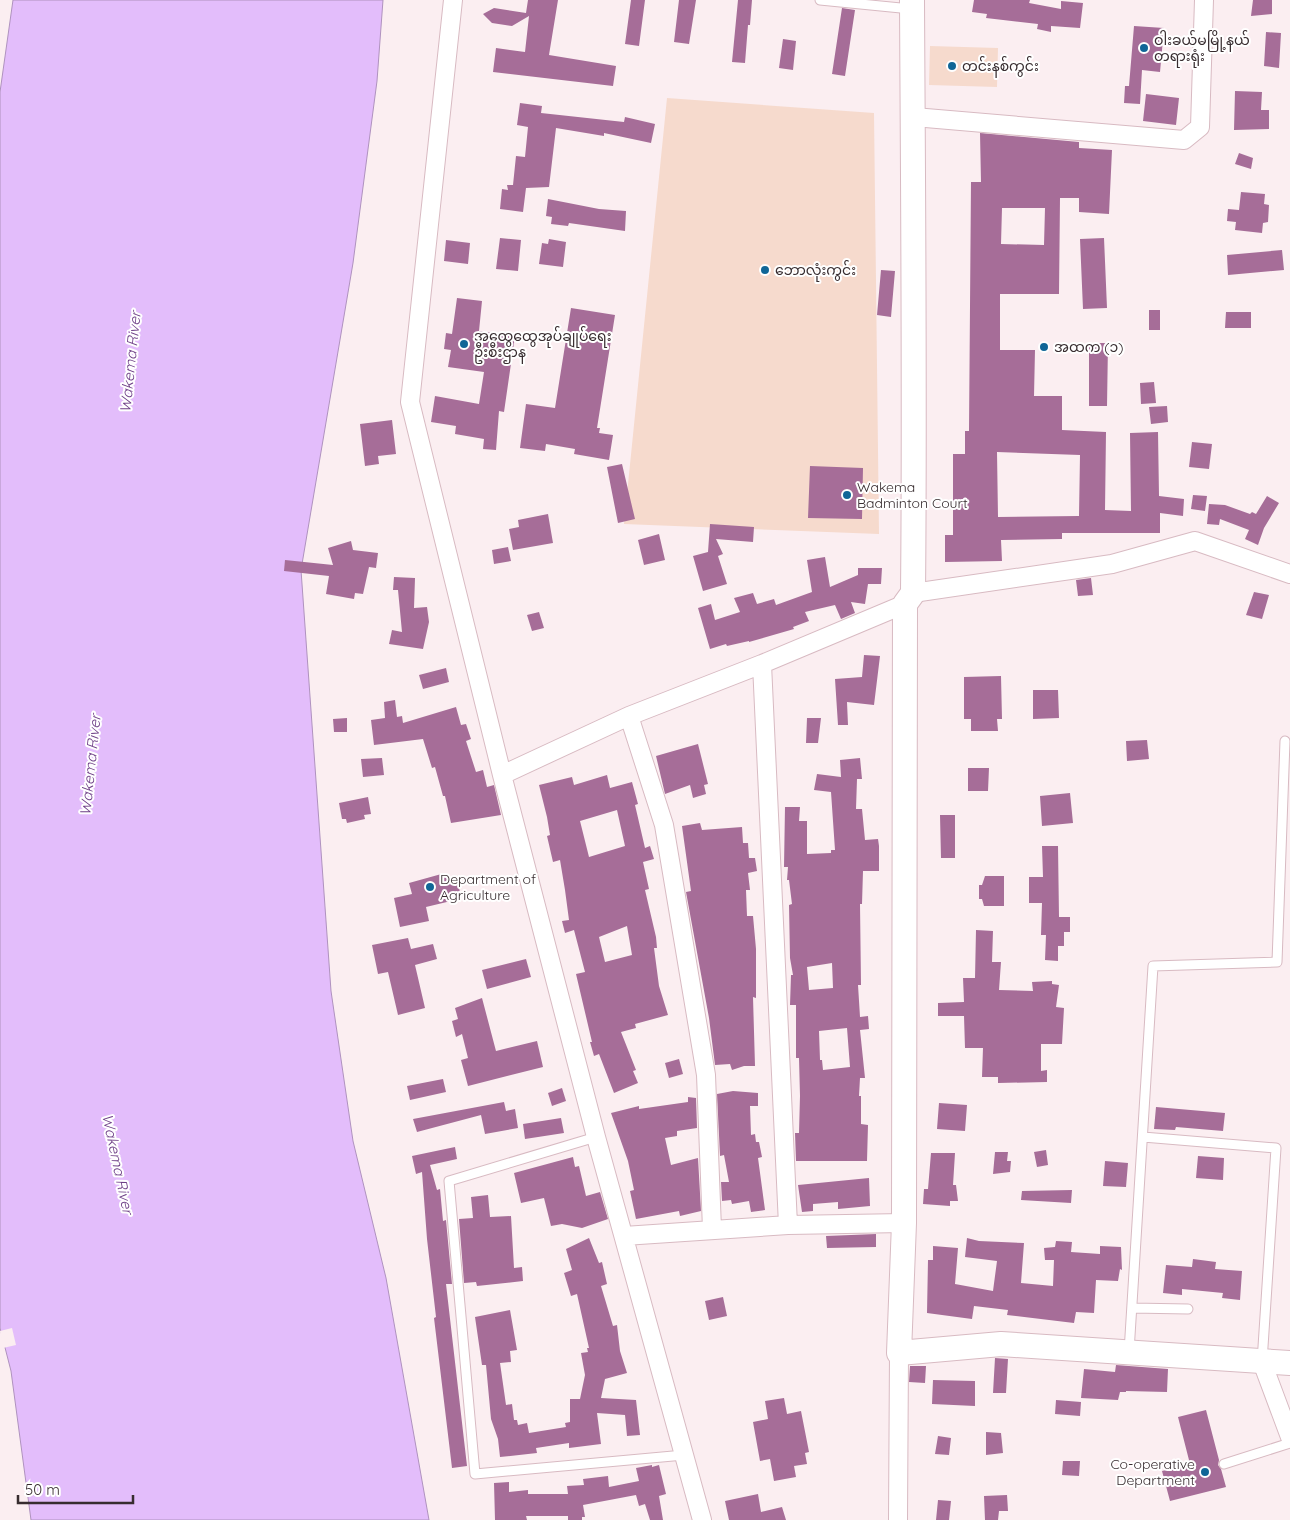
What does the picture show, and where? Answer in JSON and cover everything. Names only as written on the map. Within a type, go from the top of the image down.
[{"type":"street","points":[[453,0],[410,402],[502,775],[596,1137],[702,1520]]},
{"type":"street","points":[[914,117],[1184,140],[1200,127],[1204,0]]},
{"type":"street","points":[[898,1520],[899,1353],[904,1223],[914,117],[912,4]]},
{"type":"street","points":[[502,775],[630,716],[762,664],[909,599],[1112,564],[1195,541],[1290,574]]},
{"type":"street","points":[[762,664],[788,1225]]},
{"type":"street","points":[[630,716],[664,825],[706,1074],[712,1229]]},
{"type":"street","points":[[624,1236],[788,1225],[904,1223]]},
{"type":"street","points":[[899,1353],[1001,1344],[1290,1363]]},
{"type":"street","points":[[1262,1362],[1290,1437]]},
{"type":"lane","points":[[820,0],[912,4]]},
{"type":"lane","points":[[1129,1353],[1153,966],[1277,962],[1285,741]]},
{"type":"lane","points":[[596,1137],[449,1180],[475,1474],[684,1455]]},
{"type":"lane","points":[[1143,1137],[1276,1148],[1262,1362]]},
{"type":"lane","points":[[1132,1308],[1188,1309]]},
{"type":"lane","points":[[1224,1464],[1290,1443]]},
{"type":"shaded area","points":[[930,46],[998,48],[997,87],[929,85]]},
{"type":"shaded area","points":[[667,98],[874,113],[879,534],[624,524]]},
{"type":"water","name":"Wakema River","points":[[13,0],[383,0],[377,81],[353,263],[301,570],[331,991],[353,1141],[386,1278],[429,1520],[31,1520],[11,1371],[0,1328],[0,92]]},
{"type":"pier","points":[[12,1328],[16,1345],[3,1348],[0,1331]]},
{"type":"building","points":[[528,0],[558,0],[549,55],[616,66],[613,86],[493,72],[496,48],[525,52],[529,16],[512,26],[492,23],[483,14],[494,8],[526,13]]},
{"type":"building","points":[[631,0],[645,0],[639,46],[625,44]]},
{"type":"building","points":[[679,0],[696,0],[689,44],[674,42]]},
{"type":"building","points":[[738,0],[752,0],[745,63],[732,62]]},
{"type":"building","points":[[974,0],[1030,0],[1029,3],[1061,9],[1061,1],[1083,3],[1080,28],[1051,26],[1051,32],[1037,29],[1038,24],[986,18],[987,14],[972,12]]},
{"type":"building","points":[[1253,0],[1272,0],[1272,14],[1251,16]]},
{"type":"building","points":[[842,8],[855,10],[845,76],[832,74]]},
{"type":"building","points":[[1134,26],[1164,28],[1160,72],[1142,70],[1140,104],[1124,103],[1125,86],[1129,86]]},
{"type":"building","points":[[1266,32],[1281,33],[1279,68],[1264,66]]},
{"type":"building","points":[[783,39],[796,41],[793,70],[779,68]]},
{"type":"building","points":[[1235,91],[1262,92],[1261,110],[1269,110],[1269,129],[1234,130]]},
{"type":"building","points":[[1146,94],[1179,98],[1176,125],[1143,121]]},
{"type":"building","points":[[520,103],[542,106],[541,113],[624,122],[625,117],[655,124],[651,143],[604,133],[604,136],[556,128],[549,187],[526,188],[523,212],[500,209],[502,189],[508,190],[507,185],[513,185],[516,156],[525,157],[528,127],[517,125]]},
{"type":"building","points":[[980,133],[1079,142],[1079,148],[1112,150],[1109,214],[1079,212],[1079,198],[1060,198],[1059,294],[1000,294],[1000,350],[1035,350],[1034,396],[1062,396],[1062,430],[1106,432],[1105,510],[1131,511],[1130,433],[1158,432],[1159,496],[1184,499],[1183,516],[1160,513],[1160,533],[1062,533],[1062,539],[1001,540],[1002,561],[945,562],[945,535],[953,535],[953,454],[965,454],[965,431],[969,431],[971,182],[981,182]],"holes":[[[1002,208],[1045,208],[1044,245],[1001,244]],[[997,452],[1080,455],[1079,516],[998,517]]]},
{"type":"building","points":[[1239,153],[1253,158],[1251,169],[1235,164]]},
{"type":"building","points":[[1241,192],[1265,194],[1264,204],[1269,205],[1268,222],[1263,223],[1262,233],[1235,230],[1236,222],[1227,221],[1228,209],[1239,210]]},
{"type":"building","points":[[548,199],[599,209],[626,211],[625,231],[569,223],[568,226],[551,224],[552,217],[546,216]]},
{"type":"building","points":[[500,238],[521,240],[518,271],[496,269]]},
{"type":"building","points":[[1104,238],[1107,308],[1083,309],[1080,239]]},
{"type":"building","points":[[549,239],[566,242],[563,267],[539,264],[542,243],[548,244]]},
{"type":"building","points":[[446,240],[470,243],[468,264],[444,261]]},
{"type":"building","points":[[1282,250],[1284,270],[1228,275],[1227,255]]},
{"type":"building","points":[[881,270],[895,271],[891,317],[877,315]]},
{"type":"building","points":[[457,298],[482,301],[479,331],[515,336],[504,412],[499,411],[496,450],[483,449],[484,439],[455,434],[456,426],[431,422],[435,396],[479,404],[484,372],[448,367],[451,350],[444,349],[446,333],[452,334]]},
{"type":"building","points":[[571,308],[615,315],[597,428],[600,428],[599,433],[613,435],[609,460],[574,454],[575,449],[546,444],[545,451],[520,448],[526,404],[555,408]]},
{"type":"building","points":[[1149,310],[1160,310],[1160,330],[1149,330]]},
{"type":"building","points":[[1226,312],[1251,312],[1251,328],[1225,328]]},
{"type":"building","points":[[1089,343],[1108,343],[1107,406],[1089,406]]},
{"type":"building","points":[[1154,382],[1156,403],[1141,404],[1140,383]]},
{"type":"building","points":[[1167,406],[1168,422],[1151,424],[1149,407]]},
{"type":"building","points":[[392,420],[396,454],[378,456],[379,464],[365,466],[360,424]]},
{"type":"building","points":[[1192,442],[1212,444],[1209,469],[1189,467]]},
{"type":"building","points":[[622,464],[635,519],[618,523],[607,467]]},
{"type":"building","points":[[810,466],[863,468],[862,519],[808,518]]},
{"type":"building","points":[[1193,495],[1207,496],[1205,511],[1191,509]]},
{"type":"building","points":[[1267,496],[1279,503],[1264,528],[1258,545],[1245,539],[1249,530],[1220,519],[1219,525],[1207,524],[1209,504],[1225,505],[1250,514],[1252,512],[1256,514]]},
{"type":"building","points":[[548,514],[553,543],[513,550],[509,529],[519,527],[518,520]]},
{"type":"building","points":[[710,524],[754,527],[753,542],[716,539],[723,554],[718,556],[727,584],[703,591],[693,556],[708,552]]},
{"type":"building","points":[[659,534],[665,560],[644,565],[638,540]]},
{"type":"building","points":[[351,541],[353,550],[378,553],[376,568],[369,567],[363,594],[355,593],[354,599],[326,594],[329,576],[284,571],[285,560],[333,565],[328,548]]},
{"type":"building","points":[[508,547],[511,561],[494,564],[492,550]]},
{"type":"building","points":[[825,557],[830,587],[858,575],[858,568],[882,568],[881,584],[868,584],[865,604],[851,602],[855,613],[841,619],[835,605],[805,612],[809,621],[793,627],[794,629],[749,642],[727,646],[726,644],[710,649],[698,608],[711,604],[715,620],[740,612],[734,598],[753,593],[757,604],[774,599],[776,605],[812,592],[807,560]]},
{"type":"building","points":[[394,577],[415,578],[414,608],[427,607],[429,622],[423,649],[389,644],[392,630],[402,632],[398,590],[393,590]]},
{"type":"building","points":[[1091,578],[1093,595],[1078,596],[1076,580]]},
{"type":"building","points":[[1254,592],[1269,595],[1262,619],[1246,615]]},
{"type":"building","points":[[539,612],[544,628],[532,631],[527,615]]},
{"type":"building","points":[[864,655],[880,656],[874,705],[847,702],[848,725],[838,725],[835,679],[862,677]]},
{"type":"building","points":[[446,668],[449,682],[423,689],[419,675]]},
{"type":"building","points":[[1001,676],[1002,719],[997,719],[998,731],[971,731],[971,719],[964,719],[964,677]]},
{"type":"building","points":[[1033,690],[1058,690],[1059,718],[1033,719]]},
{"type":"building","points":[[395,700],[397,717],[402,716],[403,723],[456,707],[461,725],[466,724],[471,739],[466,741],[476,772],[483,770],[487,787],[494,785],[501,815],[451,823],[445,796],[443,796],[435,767],[432,768],[423,739],[374,745],[371,720],[385,718],[384,702]]},
{"type":"building","points":[[347,718],[347,732],[334,732],[333,719]]},
{"type":"building","points":[[807,718],[821,718],[818,743],[806,743]]},
{"type":"building","points":[[1147,740],[1149,759],[1127,761],[1126,741]]},
{"type":"building","points":[[698,744],[708,784],[704,785],[706,794],[693,798],[690,785],[665,794],[656,756]]},
{"type":"building","points":[[382,758],[384,775],[363,777],[361,759]]},
{"type":"building","points":[[860,758],[862,779],[857,779],[856,809],[862,809],[865,840],[878,839],[879,846],[879,871],[863,871],[862,904],[860,904],[861,985],[858,985],[860,1017],[868,1016],[869,1029],[860,1030],[865,1078],[860,1078],[859,1096],[861,1096],[861,1124],[868,1125],[867,1161],[796,1161],[795,1133],[799,1133],[799,1058],[796,1058],[796,1005],[790,1005],[791,975],[793,975],[790,958],[789,905],[792,904],[789,880],[787,880],[788,867],[784,867],[785,807],[800,807],[799,821],[807,821],[807,854],[831,853],[831,850],[835,850],[831,792],[814,790],[817,774],[841,777],[840,760]],"holes":[[[832,963],[833,988],[809,990],[807,967]],[[847,1028],[850,1067],[823,1070],[822,1060],[820,1060],[819,1031]]]},
{"type":"building","points":[[968,768],[989,768],[988,791],[968,791]]},
{"type":"building","points":[[607,775],[610,788],[632,782],[638,804],[635,805],[645,848],[650,846],[654,859],[643,862],[649,889],[645,890],[656,937],[657,948],[654,948],[659,986],[668,1015],[635,1024],[636,1028],[621,1032],[636,1070],[633,1071],[638,1083],[614,1093],[599,1054],[594,1056],[590,1042],[592,1042],[576,974],[585,972],[574,930],[565,933],[562,921],[569,920],[560,860],[553,862],[547,836],[550,835],[547,817],[539,785],[572,777],[574,785]],"holes":[[[617,810],[625,846],[589,857],[580,821]],[[627,926],[632,955],[605,962],[599,937]]]},
{"type":"building","points":[[1070,793],[1073,823],[1042,826],[1040,796]]},
{"type":"building","points":[[368,797],[371,814],[364,815],[365,819],[347,823],[346,819],[342,819],[339,803]]},
{"type":"building","points":[[940,815],[955,815],[955,858],[941,858]]},
{"type":"building","points":[[700,823],[702,830],[742,827],[743,843],[748,843],[749,858],[755,858],[757,871],[748,873],[750,890],[746,890],[747,916],[753,916],[756,949],[756,998],[753,997],[755,1066],[744,1066],[732,1070],[730,1064],[715,1065],[709,1018],[686,892],[691,891],[682,826]]},
{"type":"building","points":[[1042,846],[1058,846],[1059,917],[1070,917],[1070,932],[1064,932],[1064,946],[1058,946],[1058,961],[1045,960],[1046,935],[1041,935],[1042,903],[1029,903],[1029,877],[1043,877]]},
{"type":"building","points":[[445,873],[446,878],[457,876],[460,893],[450,895],[451,901],[426,907],[429,921],[400,927],[394,898],[412,894],[409,883]]},
{"type":"building","points":[[985,876],[1004,876],[1004,906],[984,906],[982,899],[979,899],[979,885],[982,885]]},
{"type":"building","points":[[976,930],[993,931],[992,962],[1001,962],[999,990],[1033,991],[1032,982],[1052,981],[1052,984],[1059,985],[1056,1007],[1064,1008],[1062,1044],[1041,1044],[1041,1071],[1047,1070],[1047,1082],[998,1083],[998,1077],[982,1077],[983,1048],[965,1048],[964,1016],[938,1016],[938,1003],[964,1002],[963,978],[975,978]]},
{"type":"building","points":[[408,938],[411,949],[433,944],[437,959],[415,965],[425,1008],[398,1015],[388,972],[378,974],[372,945]]},
{"type":"building","points":[[526,959],[531,977],[487,989],[482,970]]},
{"type":"building","points":[[482,998],[496,1051],[537,1041],[543,1067],[468,1086],[461,1060],[468,1058],[462,1034],[456,1037],[452,1021],[458,1019],[455,1008]]},
{"type":"building","points":[[679,1059],[683,1074],[669,1078],[665,1063]]},
{"type":"building","points":[[443,1079],[446,1092],[410,1100],[407,1086]]},
{"type":"building","points":[[562,1088],[566,1101],[552,1106],[548,1093]]},
{"type":"building","points":[[733,1091],[758,1093],[758,1106],[750,1106],[751,1135],[755,1134],[756,1142],[759,1142],[762,1157],[758,1158],[765,1210],[751,1212],[749,1201],[732,1204],[731,1200],[722,1201],[721,1182],[729,1182],[724,1155],[720,1156],[717,1094]]},
{"type":"building","points":[[688,1097],[696,1098],[697,1128],[677,1131],[677,1136],[665,1138],[671,1165],[698,1158],[701,1211],[680,1216],[679,1211],[636,1219],[630,1191],[634,1190],[628,1161],[611,1113],[639,1106],[639,1109],[688,1102]]},
{"type":"building","points":[[504,1102],[506,1111],[515,1109],[518,1128],[485,1134],[481,1115],[417,1132],[413,1119]]},
{"type":"building","points":[[939,1103],[967,1105],[965,1131],[937,1129]]},
{"type":"building","points":[[1156,1107],[1225,1113],[1223,1131],[1176,1127],[1175,1130],[1154,1129]]},
{"type":"building","points":[[561,1118],[564,1133],[525,1139],[523,1124]]},
{"type":"building","points":[[455,1147],[457,1159],[430,1165],[437,1190],[440,1189],[443,1221],[446,1220],[452,1284],[446,1284],[467,1466],[452,1468],[434,1318],[436,1317],[422,1172],[416,1174],[412,1156]]},
{"type":"building","points":[[1046,1150],[1048,1165],[1037,1167],[1034,1152]]},
{"type":"building","points":[[995,1152],[1008,1152],[1007,1161],[1011,1161],[1010,1172],[993,1174]]},
{"type":"building","points":[[931,1153],[955,1153],[953,1185],[956,1185],[958,1201],[950,1201],[950,1206],[923,1204],[924,1189],[928,1189]]},
{"type":"building","points":[[1198,1156],[1224,1158],[1223,1180],[1196,1178]]},
{"type":"building","points":[[573,1157],[575,1167],[579,1166],[586,1196],[600,1192],[608,1219],[582,1228],[562,1224],[551,1226],[544,1198],[521,1203],[514,1173]]},
{"type":"building","points":[[1105,1161],[1128,1163],[1126,1187],[1103,1186]]},
{"type":"building","points":[[869,1178],[870,1206],[838,1209],[838,1202],[813,1204],[813,1211],[802,1212],[798,1185]]},
{"type":"building","points":[[1072,1190],[1071,1203],[1021,1200],[1022,1191]]},
{"type":"building","points":[[488,1195],[490,1217],[511,1216],[514,1268],[522,1267],[523,1281],[477,1286],[476,1282],[464,1283],[459,1219],[473,1218],[471,1197]]},
{"type":"building","points":[[876,1234],[876,1247],[827,1248],[826,1236]]},
{"type":"building","points":[[589,1238],[599,1263],[602,1262],[607,1284],[601,1286],[613,1326],[617,1325],[620,1351],[627,1373],[605,1379],[601,1398],[636,1400],[640,1435],[627,1436],[625,1415],[597,1413],[601,1444],[569,1448],[569,1443],[536,1448],[537,1453],[500,1457],[498,1439],[491,1419],[486,1365],[482,1365],[475,1317],[510,1310],[517,1350],[510,1351],[511,1362],[500,1363],[506,1405],[512,1404],[514,1420],[517,1420],[518,1425],[527,1423],[529,1433],[566,1427],[565,1423],[570,1422],[570,1399],[580,1399],[585,1375],[581,1353],[588,1352],[587,1348],[589,1348],[577,1294],[571,1296],[564,1273],[572,1270],[566,1249]]},
{"type":"building","points":[[967,1238],[979,1241],[1024,1243],[1021,1283],[1053,1286],[1054,1260],[1045,1260],[1044,1248],[1055,1247],[1056,1241],[1072,1242],[1071,1252],[1100,1254],[1100,1246],[1121,1247],[1122,1270],[1120,1269],[1118,1281],[1096,1280],[1094,1313],[1076,1312],[1074,1323],[1007,1315],[1008,1310],[974,1306],[972,1319],[927,1313],[928,1260],[933,1260],[933,1246],[958,1248],[955,1284],[993,1291],[997,1261],[965,1257]]},
{"type":"building","points":[[1193,1259],[1216,1262],[1215,1269],[1242,1271],[1240,1300],[1222,1298],[1223,1293],[1182,1289],[1182,1295],[1163,1293],[1166,1265],[1192,1267]]},
{"type":"building","points":[[723,1297],[727,1316],[709,1320],[705,1301]]},
{"type":"building","points":[[995,1358],[1008,1359],[1006,1393],[993,1393]]},
{"type":"building","points":[[1116,1365],[1168,1369],[1167,1392],[1126,1391],[1120,1392],[1118,1400],[1081,1398],[1084,1369],[1115,1372]]},
{"type":"building","points":[[910,1366],[926,1366],[925,1383],[909,1382]]},
{"type":"building","points":[[933,1380],[975,1381],[975,1406],[932,1404]]},
{"type":"building","points":[[784,1398],[787,1414],[801,1411],[809,1452],[805,1453],[807,1464],[794,1466],[796,1477],[774,1481],[770,1459],[760,1461],[753,1422],[768,1419],[765,1401]]},
{"type":"building","points":[[1056,1400],[1081,1402],[1080,1416],[1055,1414]]},
{"type":"building","points":[[1206,1410],[1219,1460],[1218,1465],[1226,1487],[1170,1501],[1162,1471],[1190,1464],[1178,1417]]},
{"type":"building","points":[[986,1432],[1001,1433],[1003,1453],[986,1455]]},
{"type":"building","points":[[938,1436],[951,1438],[949,1455],[935,1454]]},
{"type":"building","points":[[1063,1461],[1080,1461],[1079,1476],[1062,1475]]},
{"type":"building","points":[[652,1465],[652,1467],[659,1465],[666,1494],[659,1496],[663,1520],[650,1520],[645,1504],[639,1506],[636,1495],[583,1505],[585,1517],[582,1517],[582,1520],[568,1520],[568,1516],[526,1516],[527,1520],[495,1520],[494,1483],[509,1482],[509,1492],[528,1490],[528,1494],[568,1494],[567,1486],[584,1485],[583,1479],[608,1476],[609,1487],[639,1481],[636,1468]]},
{"type":"building","points":[[758,1494],[761,1512],[782,1507],[786,1520],[729,1520],[725,1501]]},
{"type":"building","points":[[1007,1495],[1008,1511],[999,1511],[998,1520],[985,1520],[984,1496]]},
{"type":"building","points":[[938,1500],[951,1501],[949,1520],[936,1520]]},
{"type":"place","name":"ဝါးခယ်မမြို့နယ် တရားရုံး","points":[[1144,48]]},
{"type":"place","name":"တင်းနစ်ကွင်း","points":[[952,66]]},
{"type":"place","name":"ဘောလုံးကွင်း","points":[[765,270]]},
{"type":"place","name":"အထွေထွေအုပ်ချုပ်ရေး ဦးစီးဌာန","points":[[464,344]]},
{"type":"place","name":"အထက (၁)","points":[[1044,347]]},
{"type":"place","name":"Wakema Badminton Court","points":[[847,495]]},
{"type":"place","name":"Department of Agriculture","points":[[430,887]]},
{"type":"place","name":"Co-operative Department","points":[[1205,1472]]}]
